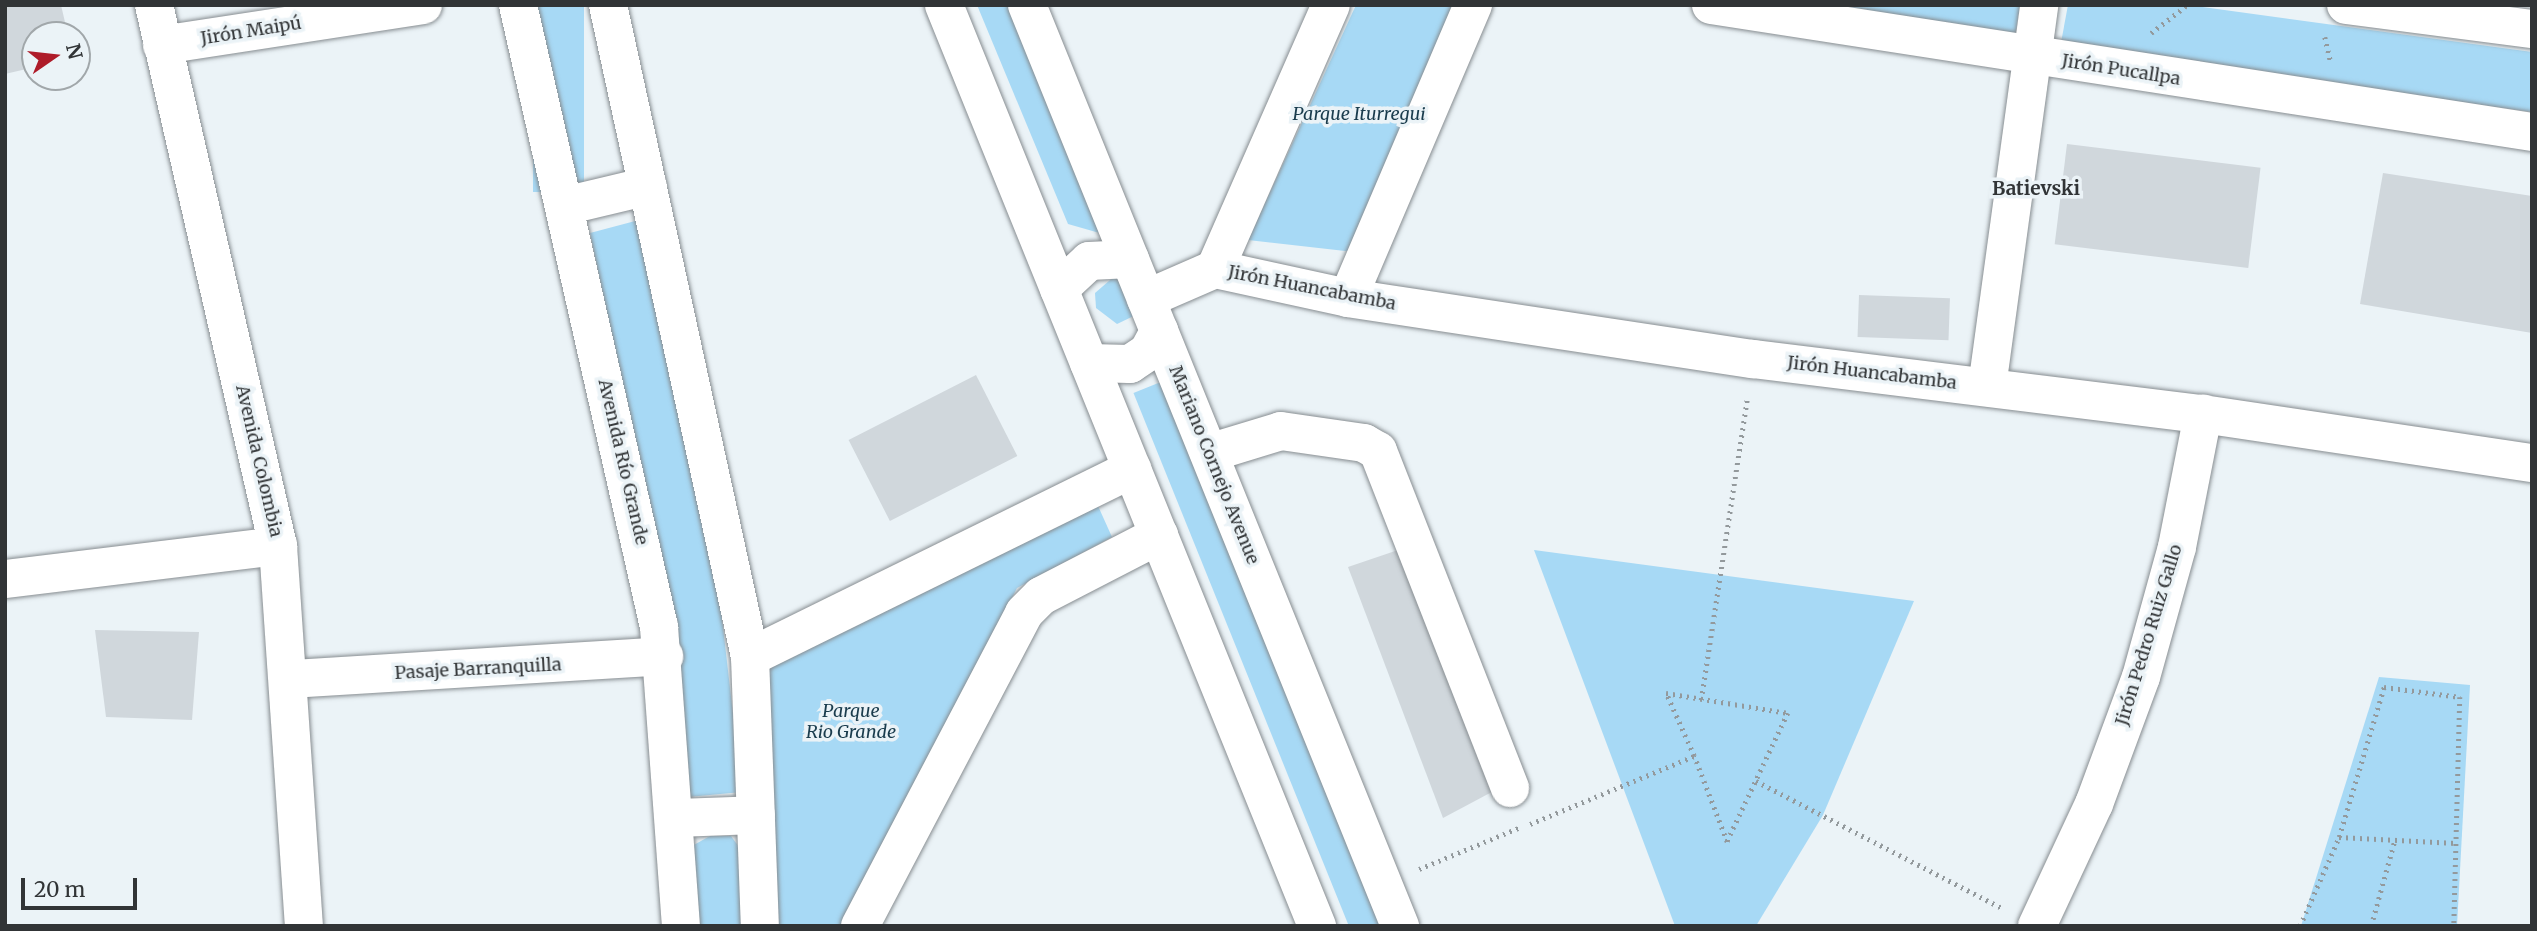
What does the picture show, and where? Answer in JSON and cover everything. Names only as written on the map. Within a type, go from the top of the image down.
[{"type":"street","name":"Avenida Colombia","points":[[154,5],[278,546],[292,679],[304,926]]},
{"type":"street","name":"Jirón Maipú","points":[[162,45],[423,5]]},
{"type":"street","name":"Avenida Río Grande","points":[[518,5],[664,656],[681,926]]},
{"type":"street","points":[[608,5],[750,657],[760,926]]},
{"type":"street","points":[[944,5],[1317,926]]},
{"type":"street","name":"Mariano Cornejo Avenue","points":[[1027,5],[1400,926]]},
{"type":"street","points":[[1089,363],[1130,364],[1148,352],[1153,315],[1215,269],[1331,5]]},
{"type":"street","points":[[1348,299],[1473,5]]},
{"type":"street","name":"Jirón Pucallpa","points":[[1711,5],[2031,57],[2532,132]]},
{"type":"street","points":[[1987,387],[2039,5]]},
{"type":"street","points":[[2335,18],[2532,29]]},
{"type":"street","points":[[565,206],[648,186]]},
{"type":"street","points":[[1059,289],[1089,261],[1130,259]]},
{"type":"street","name":"Jirón Huancabamba","points":[[1215,269],[1348,299],[1754,359],[2203,414],[2532,463]]},
{"type":"street","name":"Jirón Pedro Ruiz Gallo","points":[[2025,920],[2094,804],[2141,677],[2177,547],[2203,414]]},
{"type":"street","points":[[1209,453],[1280,432],[1364,443],[1378,451],[1510,788]]},
{"type":"street","points":[[750,657],[1132,469]]},
{"type":"street","points":[[860,926],[1024,613],[1041,596],[1158,535]]},
{"type":"street","points":[[5,579],[278,546]]},
{"type":"street","name":"Pasaje Barranquilla","points":[[292,679],[664,656]]},
{"type":"street","points":[[676,818],[756,815]]},
{"type":"path","points":[[2335,18],[2340,103]]},
{"type":"path","points":[[1701,700],[1754,359]]},
{"type":"path","points":[[2300,926],[2339,837],[2384,687],[2460,697],[2454,926]]},
{"type":"path","points":[[1666,693],[1701,700],[1788,713],[1727,842],[1666,693]]},
{"type":"path","points":[[1383,883],[1694,756]]},
{"type":"path","points":[[1756,781],[2025,920]]},
{"type":"path","points":[[2339,837],[2456,843]]},
{"type":"path","points":[[2371,926],[2395,839]]},
{"type":"green space","points":[[533,5],[584,5],[584,192],[533,192]]},
{"type":"green space","points":[[977,5],[1033,5],[1131,242],[1068,224]]},
{"type":"green space","name":"Parque Iturregui","points":[[1356,5],[1464,5],[1354,252],[1248,240]]},
{"type":"green space","points":[[1800,5],[2020,5],[2015,38]]},
{"type":"green space","points":[[2068,5],[2188,5],[2532,52],[2532,112],[2060,48]]},
{"type":"green space","points":[[639,220],[717,575],[742,792],[688,797],[667,597],[590,233]]},
{"type":"green space","points":[[1117,274],[1140,313],[1117,324],[1096,308],[1095,293]]},
{"type":"green space","points":[[1178,375],[1401,926],[1349,926],[1133,393]]},
{"type":"green space","name":"Parque Rio Grande","points":[[1094,497],[1112,537],[1017,588],[845,926],[775,926],[763,670]]},
{"type":"green space","points":[[1534,550],[1914,601],[1823,815],[1756,926],[1675,926]]},
{"type":"green space","points":[[2379,677],[2470,685],[2457,926],[2301,926]]},
{"type":"green space","points":[[710,836],[731,836],[739,847],[744,926],[696,926],[692,846]]},
{"type":"building","points":[[5,5],[61,5],[65,21],[21,21],[21,70],[5,74]]},
{"type":"building","points":[[2067,144],[2261,168],[2248,268],[2055,244]]},
{"type":"building","points":[[2383,173],[2532,196],[2532,333],[2360,304]]},
{"type":"building","points":[[1859,295],[1950,298],[1948,340],[1858,337]]},
{"type":"building","points":[[976,375],[1017,456],[890,521],[849,440]]},
{"type":"building","points":[[1404,548],[1505,785],[1443,818],[1348,567]]},
{"type":"building","points":[[95,630],[199,632],[192,720],[106,717]]},
{"type":"district","name":"Batievski","points":[[2036,189]]}]
